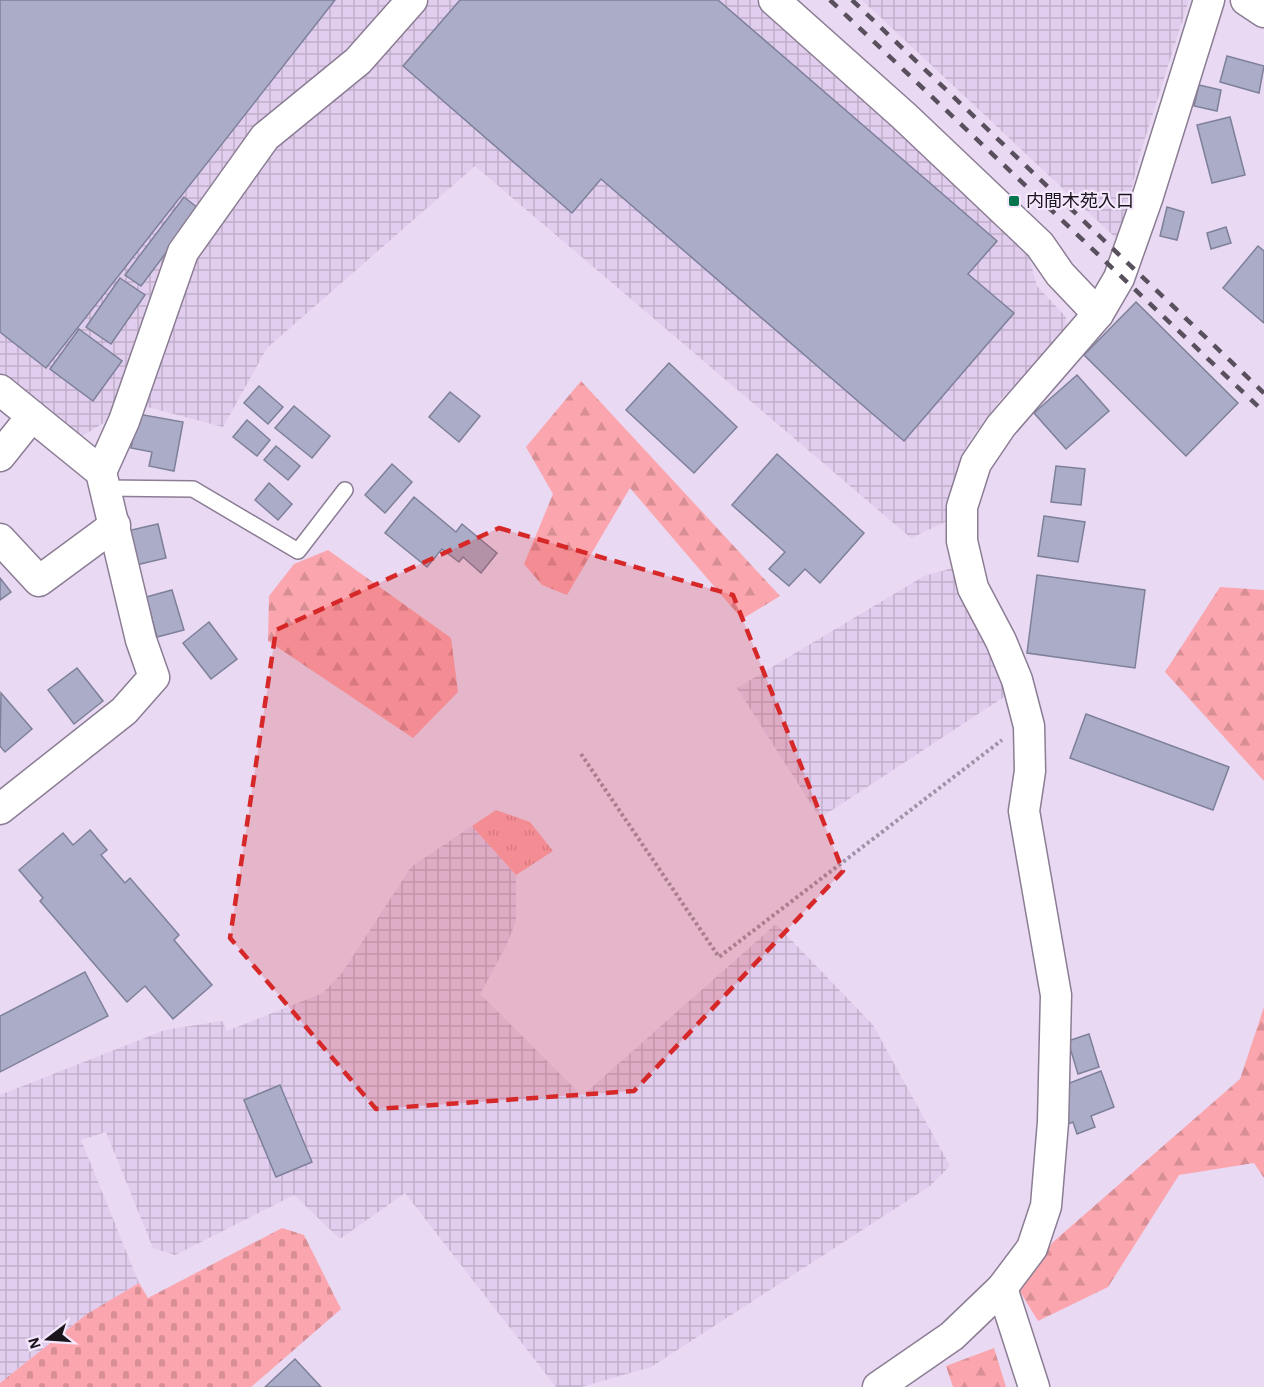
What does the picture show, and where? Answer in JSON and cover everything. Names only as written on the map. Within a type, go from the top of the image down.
[{"type":"street","points":[[0,809],[124,711],[154,677],[141,640],[103,480],[183,252],[265,137],[358,61],[412,0]]},
{"type":"street","points":[[774,0],[904,116],[1040,245],[1060,274],[1098,314]]},
{"type":"street","points":[[878,1387],[952,1336],[1002,1288],[1032,1248],[1046,1206],[1053,1122],[1056,995],[1024,811],[1030,771],[1029,726],[1017,680],[1001,641],[973,588],[962,541],[962,507],[976,463],[1001,426],[1098,314],[1119,278],[1147,199],[1209,0]]},
{"type":"street","points":[[1246,0],[1264,12]]},
{"type":"street","points":[[0,390],[103,480]]},
{"type":"street","points":[[0,456],[32,416]]},
{"type":"street","points":[[0,539],[39,581],[114,525]]},
{"type":"street","points":[[1002,1288],[1034,1387]]},
{"type":"lane","points":[[103,480],[193,489],[298,551],[345,490]]},
{"type":"path","points":[[581,754],[719,957],[1010,734],[1029,726]]},
{"type":"highlighted area","points":[[499,528],[733,595],[843,871],[634,1091],[376,1109],[230,938],[276,630]]},
{"type":"shaded area","points":[[0,0],[397,0],[353,52],[259,130],[120,413],[74,441],[0,381]]},
{"type":"shaded area","points":[[425,0],[755,0],[1028,253],[1037,286],[1066,317],[1066,333],[1002,398],[968,442],[952,483],[952,519],[911,538],[475,166],[267,348],[223,427],[140,405],[190,257],[272,144]]},
{"type":"shaded area","points":[[862,0],[1189,0],[1140,154],[1119,241]]},
{"type":"shaded area","points":[[956,567],[1007,695],[820,818],[737,688],[924,576]]},
{"type":"shaded area","points":[[472,826],[516,875],[516,921],[506,946],[480,994],[582,1096],[776,924],[873,1025],[950,1166],[930,1186],[651,1367],[581,1387],[556,1387],[405,1193],[340,1239],[294,1195],[175,1255],[153,1248],[106,1132],[81,1140],[139,1283],[87,1314],[0,1383],[0,1095],[165,1030],[222,1021],[227,1031],[323,993],[342,973],[411,867]]},
{"type":"green space","points":[[581,381],[780,596],[742,619],[630,488],[567,595],[542,585],[524,564],[553,494],[526,447]]},
{"type":"green space","points":[[328,550],[451,638],[458,692],[413,738],[268,641],[269,596],[294,564]]},
{"type":"green space","points":[[1220,587],[1264,590],[1264,781],[1165,672]]},
{"type":"green space","points":[[496,810],[530,822],[553,851],[516,875],[472,826]]},
{"type":"green space","points":[[1264,1007],[1264,1178],[1254,1163],[1179,1175],[1108,1287],[1038,1321],[1019,1290],[1053,1242],[1240,1079]]},
{"type":"green space","points":[[282,1228],[304,1235],[341,1309],[251,1387],[0,1387],[0,1383],[87,1314],[139,1283],[148,1298]]},
{"type":"green space","points":[[994,1348],[1006,1387],[953,1387],[946,1366]]},
{"type":"building","points":[[0,0],[335,0],[46,368],[0,332]]},
{"type":"building","points":[[460,0],[718,0],[997,241],[968,274],[1014,313],[904,441],[601,179],[572,213],[403,66]]},
{"type":"building","points":[[1227,56],[1264,66],[1259,93],[1220,82]]},
{"type":"building","points":[[1199,85],[1221,90],[1217,111],[1194,106]]},
{"type":"building","points":[[1230,117],[1245,175],[1212,183],[1197,125]]},
{"type":"building","points":[[184,197],[199,209],[141,286],[125,275]]},
{"type":"building","points":[[1167,207],[1184,212],[1177,240],[1160,236]]},
{"type":"building","points":[[1226,227],[1231,243],[1211,249],[1207,233]]},
{"type":"building","points":[[1258,246],[1264,251],[1264,323],[1223,288]]},
{"type":"building","points":[[120,278],[145,295],[111,344],[86,327]]},
{"type":"building","points":[[1136,302],[1238,403],[1186,456],[1084,355]]},
{"type":"building","points":[[79,329],[122,361],[93,401],[50,369]]},
{"type":"building","points":[[669,363],[737,427],[694,473],[626,410]]},
{"type":"building","points":[[1077,375],[1109,411],[1066,449],[1034,413]]},
{"type":"building","points":[[259,386],[283,407],[268,424],[244,403]]},
{"type":"building","points":[[450,392],[480,416],[459,442],[429,417]]},
{"type":"building","points":[[294,406],[330,436],[312,458],[275,428]]},
{"type":"building","points":[[138,414],[183,422],[174,471],[149,466],[152,452],[131,448]]},
{"type":"building","points":[[247,420],[270,440],[257,456],[233,437]]},
{"type":"building","points":[[276,446],[300,466],[288,480],[264,460]]},
{"type":"building","points":[[777,454],[864,533],[820,583],[805,569],[789,586],[769,569],[785,552],[732,505]]},
{"type":"building","points":[[392,464],[412,482],[385,513],[365,495]]},
{"type":"building","points":[[1056,466],[1085,469],[1081,505],[1051,502]]},
{"type":"building","points":[[269,483],[292,504],[278,520],[255,500]]},
{"type":"building","points":[[414,497],[456,532],[462,524],[497,553],[481,573],[463,557],[459,562],[442,549],[427,567],[385,533]]},
{"type":"building","points":[[1044,516],[1085,522],[1078,562],[1038,556]]},
{"type":"building","points":[[158,524],[166,558],[136,565],[127,531]]},
{"type":"building","points":[[1037,575],[1145,590],[1135,668],[1027,653]]},
{"type":"building","points":[[0,578],[11,592],[0,600]]},
{"type":"building","points":[[172,590],[184,630],[157,637],[146,597]]},
{"type":"building","points":[[209,622],[237,659],[211,679],[183,643]]},
{"type":"building","points":[[77,668],[103,701],[74,724],[48,690]]},
{"type":"building","points":[[1,693],[32,729],[5,752],[0,746]]},
{"type":"building","points":[[1086,714],[1229,767],[1213,810],[1070,758]]},
{"type":"building","points":[[90,830],[107,850],[101,855],[125,883],[130,878],[179,935],[174,940],[212,985],[173,1019],[145,986],[127,1002],[40,901],[43,898],[19,870],[63,833],[73,845]]},
{"type":"building","points":[[85,972],[108,1016],[0,1072],[0,1016]]},
{"type":"building","points":[[1089,1034],[1099,1067],[1078,1074],[1068,1041]]},
{"type":"building","points":[[1101,1071],[1114,1107],[1091,1116],[1095,1127],[1077,1134],[1073,1122],[1063,1126],[1067,1084]]},
{"type":"building","points":[[280,1085],[312,1162],[276,1177],[244,1100]]},
{"type":"building","points":[[295,1359],[321,1387],[265,1387]]},
{"type":"railway","points":[[830,0],[1264,412]]},
{"type":"railway","points":[[852,0],[1264,393]]},
{"type":"place","name":"内間木苑入口","points":[[1014,201]]}]
